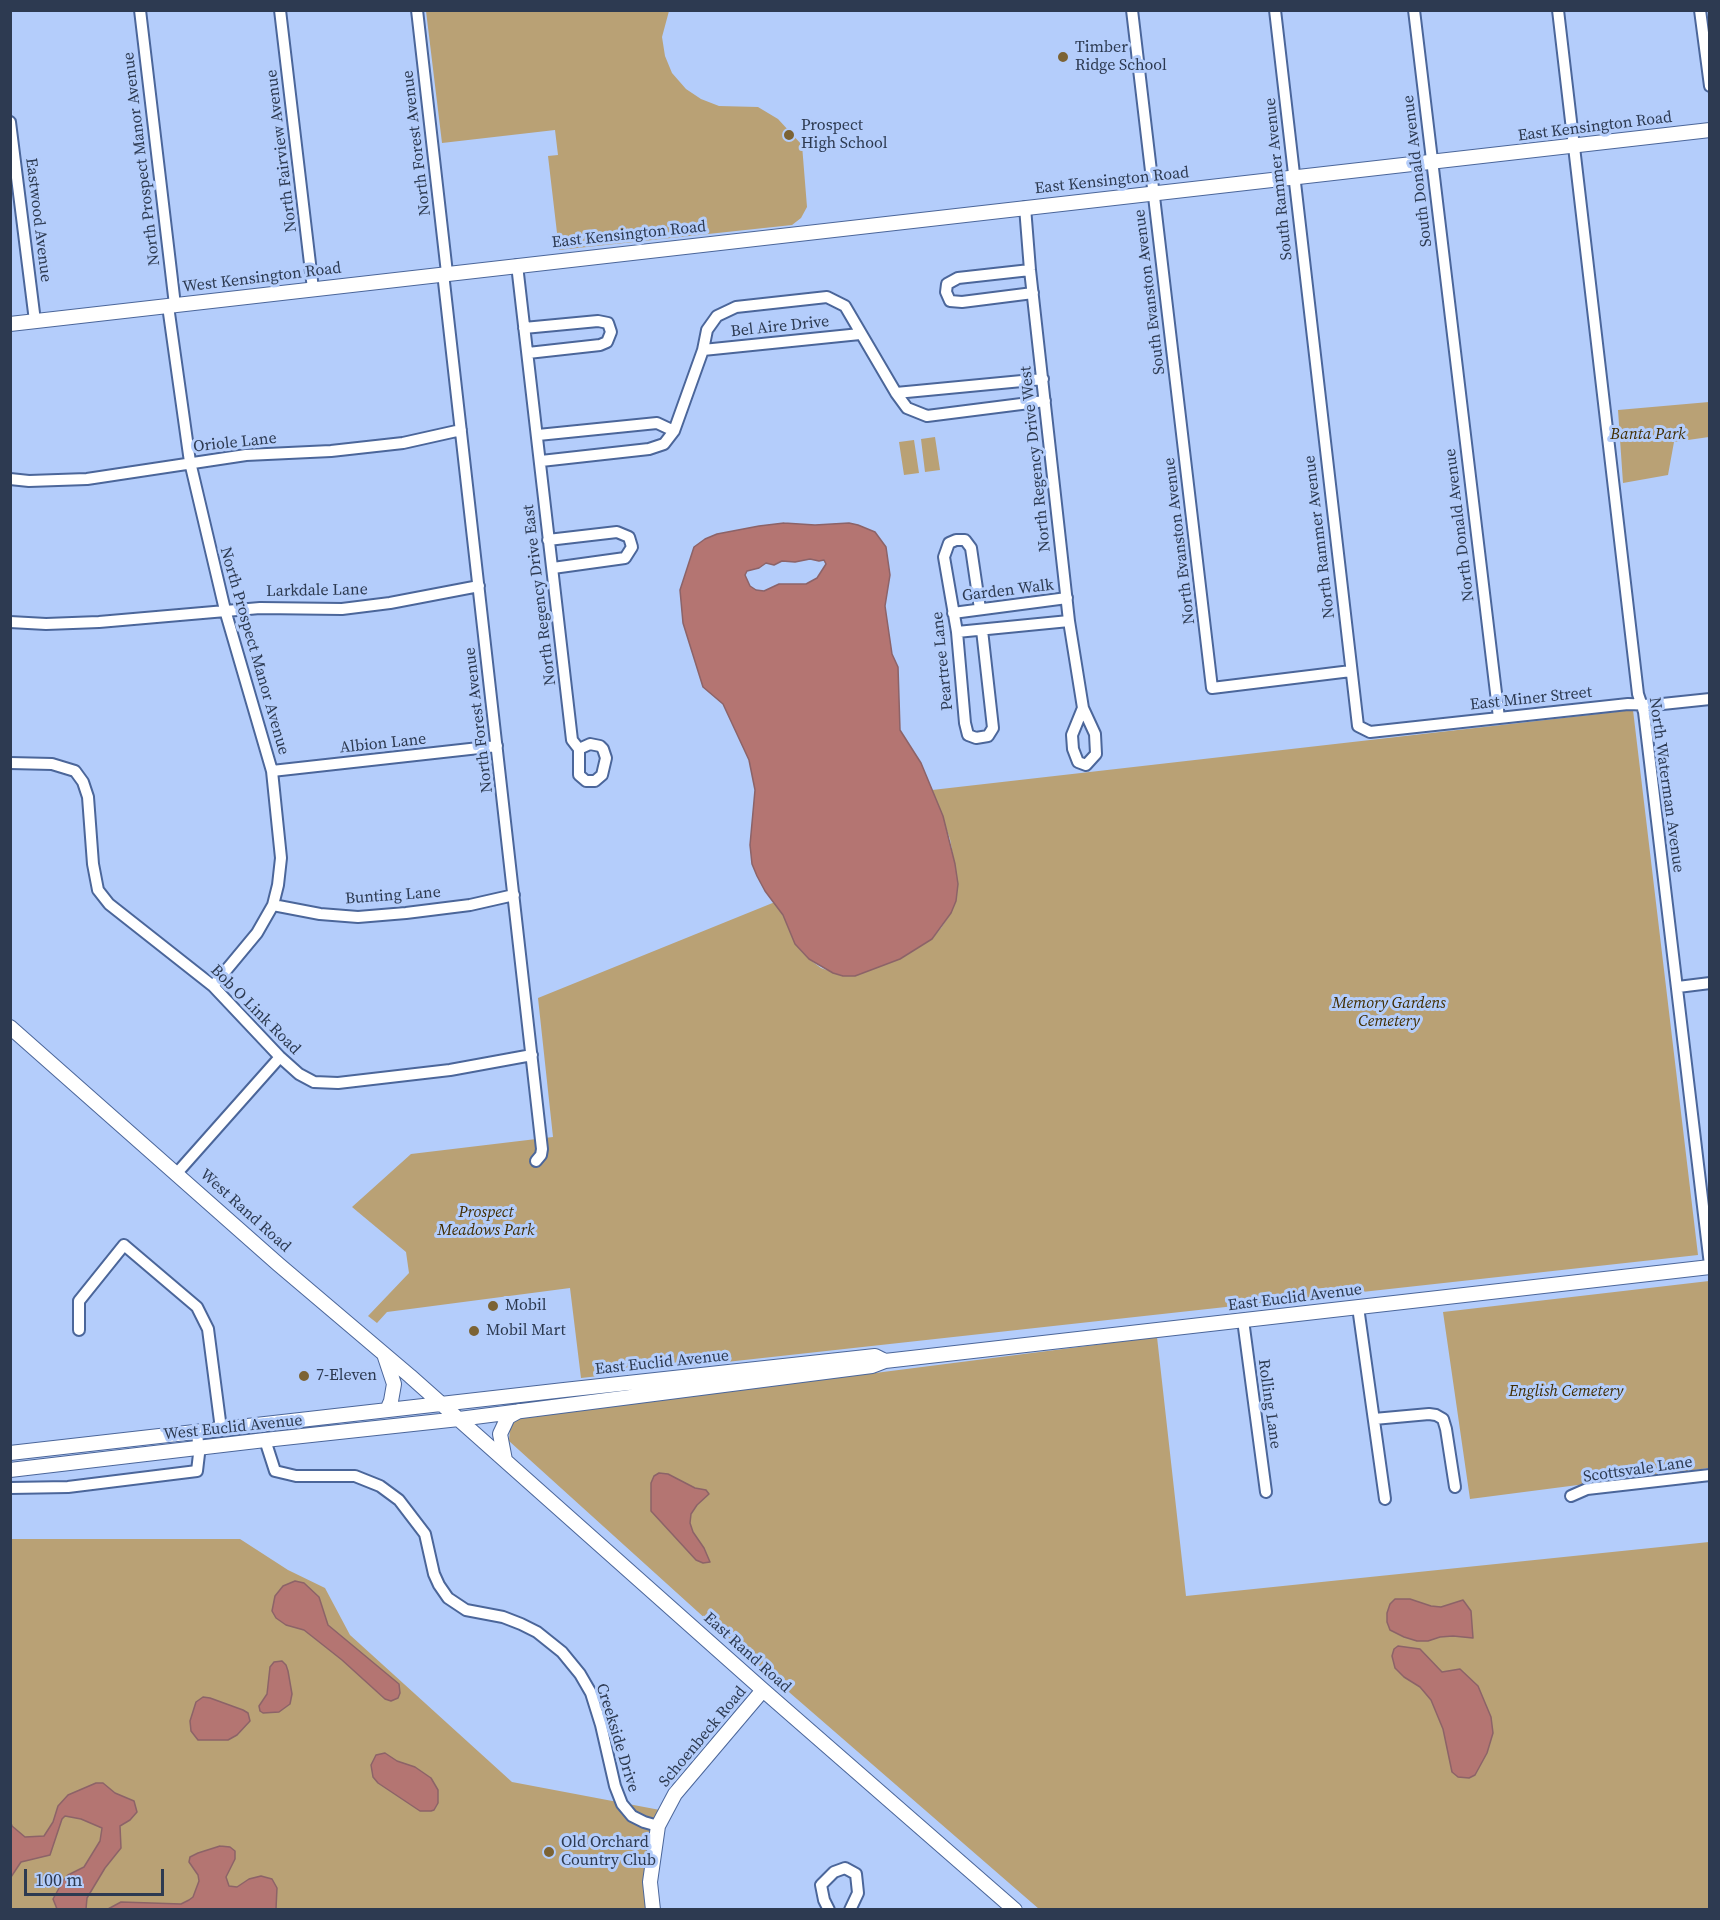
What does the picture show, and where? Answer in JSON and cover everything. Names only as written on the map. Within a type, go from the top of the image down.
[{"type":"main road","name":"East Kensington Road","points":[[517,265],[1710,130]]},
{"type":"main road","name":"West Kensington Road","points":[[10,324],[517,265]]},
{"type":"main road","name":"West Rand Road","points":[[10,1027],[278,1264],[459,1419]]},
{"type":"main road","name":"East Euclid Avenue","points":[[459,1419],[872,1366],[885,1361],[1710,1266]]},
{"type":"main road","points":[[384,1354],[394,1384],[387,1410]]},
{"type":"main road","name":"East Euclid Avenue","points":[[441,1404],[875,1356],[885,1361]]},
{"type":"main road","name":"West Euclid Avenue","points":[[10,1453],[441,1404]]},
{"type":"main road","points":[[505,1460],[500,1434],[508,1417],[519,1411]]},
{"type":"main road","name":"West Euclid Avenue","points":[[10,1470],[459,1419]]},
{"type":"main road","name":"East Rand Road","points":[[459,1419],[763,1690],[1015,1910]]},
{"type":"main road","name":"Schoenbeck Road","points":[[653,1910],[650,1882],[658,1826],[675,1794],[763,1690]]},
{"type":"street","name":"North Prospect Manor Avenue","points":[[140,10],[190,462],[225,610],[272,771],[281,858],[273,905],[257,933],[213,986]]},
{"type":"street","name":"North Fairview Avenue","points":[[280,10],[313,289]]},
{"type":"street","name":"North Forest Avenue","points":[[417,10],[461,430],[542,1149],[536,1161]]},
{"type":"street","name":"South Evanston Avenue","points":[[1132,10],[1177,391]]},
{"type":"street","name":"South Rammer Avenue","points":[[1275,10],[1296,178],[1312,344]]},
{"type":"street","name":"South Donald Avenue","points":[[1414,10],[1451,328]]},
{"type":"street","name":"North Waterman Avenue","points":[[1558,10],[1638,694],[1642,704],[1678,987],[1710,1266]]},
{"type":"street","points":[[1700,10],[1710,86]]},
{"type":"street","name":"Eastwood Avenue","points":[[10,122],[35,321]]},
{"type":"street","name":"North Regency Drive West","points":[[1025,207],[1069,621],[1083,708]]},
{"type":"street","name":"North Regency Drive East","points":[[517,265],[541,461],[548,540],[554,568],[572,740],[579,749]]},
{"type":"street","points":[[1030,270],[958,278],[947,284],[946,292],[950,301],[962,302],[1033,293]]},
{"type":"street","name":"Bel Aire Drive","points":[[674,430],[703,350],[707,330],[717,316],[736,307],[827,297],[845,306],[896,393],[908,408],[927,416],[1045,401]]},
{"type":"street","points":[[524,328],[598,321],[608,323],[611,332],[608,342],[600,345],[528,353]]},
{"type":"street","name":"North Donald Avenue","points":[[1451,328],[1499,718]]},
{"type":"street","name":"Bel Aire Drive","points":[[703,350],[860,333]]},
{"type":"street","name":"North Rammer Avenue","points":[[1312,344],[1358,726]]},
{"type":"street","points":[[896,393],[1043,379]]},
{"type":"street","name":"North Evanston Avenue","points":[[1177,391],[1212,688],[1351,671]]},
{"type":"street","points":[[538,435],[657,423],[674,430],[664,444],[650,449],[541,461]]},
{"type":"street","name":"Oriole Lane","points":[[10,479],[29,481],[87,479],[246,454],[331,451],[403,443],[461,430]]},
{"type":"street","points":[[548,540],[617,532],[629,537],[632,547],[625,558],[554,568]]},
{"type":"street","name":"Peartree Lane","points":[[980,609],[971,548],[965,540],[956,540],[949,543],[944,557],[957,632],[965,723],[968,735],[976,738],[988,736],[993,728],[982,630]]},
{"type":"street","name":"Larkdale Lane","points":[[10,622],[46,624],[99,622],[260,608],[342,609],[390,603],[479,586]]},
{"type":"street","name":"Garden Walk","points":[[953,613],[1067,598]]},
{"type":"street","points":[[957,632],[1069,621]]},
{"type":"street","name":"East Miner Street","points":[[1358,726],[1370,732],[1628,704],[1653,705],[1710,699]]},
{"type":"street","name":"Albion Lane","points":[[272,771],[497,746]]},
{"type":"street","name":"Bob O Link Road","points":[[10,763],[52,764],[75,771],[83,782],[88,797],[93,864],[98,890],[109,904],[213,986],[299,1074],[314,1082],[338,1083],[450,1070],[532,1056]]},
{"type":"street","name":"Bunting Lane","points":[[273,905],[320,914],[358,917],[460,906],[514,895]]},
{"type":"street","points":[[1678,987],[1710,983]]},
{"type":"street","points":[[177,1173],[280,1057]]},
{"type":"street","points":[[79,1330],[79,1301],[124,1245],[197,1307],[208,1329],[220,1429]]},
{"type":"street","points":[[1358,1307],[1384,1499]]},
{"type":"street","name":"Rolling Lane","points":[[1243,1320],[1266,1492]]},
{"type":"street","points":[[1374,1419],[1429,1414],[1443,1419],[1455,1487]]},
{"type":"street","points":[[10,1488],[68,1487],[197,1472],[199,1448],[197,1432]]},
{"type":"street","name":"Creekside Drive","points":[[265,1440],[275,1471],[296,1476],[355,1476],[381,1486],[399,1500],[425,1534],[435,1574],[448,1598],[466,1610],[503,1617],[521,1624],[537,1632],[562,1652],[580,1674],[591,1693],[615,1786],[622,1804],[632,1816],[658,1826]]},
{"type":"street","name":"Scottsvale Lane","points":[[1571,1496],[1587,1489],[1710,1475]]},
{"type":"street","points":[[830,1910],[824,1900],[821,1885],[834,1872],[845,1868],[856,1874],[858,1893],[850,1910]]},
{"type":"green space","points":[[426,11],[669,11],[662,37],[665,56],[672,73],[686,89],[701,99],[719,106],[758,107],[778,119],[802,145],[807,207],[801,218],[792,225],[559,250],[548,156],[558,155],[555,130],[442,143]]},
{"type":"green space","name":"Banta Park","points":[[1709,402],[1709,437],[1674,442],[1668,475],[1623,483],[1618,410]]},
{"type":"green space","points":[[935,437],[940,470],[925,472],[921,439]]},
{"type":"green space","points":[[914,440],[919,473],[904,475],[899,442]]},
{"type":"green space","name":"Memory Gardens Cemetery","points":[[1633,710],[1698,1255],[581,1378],[570,1288],[387,1312],[377,1323],[368,1316],[409,1273],[406,1252],[352,1207],[411,1154],[553,1137],[538,998],[775,902],[795,944],[821,968],[843,976],[855,976],[900,959],[932,939],[941,928],[951,913],[958,884],[950,839],[932,790]]},
{"type":"green space","name":"English Cemetery","points":[[1709,1281],[1709,1468],[1470,1499],[1443,1312]]},
{"type":"green space","points":[[1157,1337],[1186,1596],[1709,1542],[1709,1909],[1039,1909],[729,1640],[509,1441],[510,1428],[515,1419]]},
{"type":"green space","name":"Old Orchard Country Club","points":[[10,1539],[240,1539],[288,1570],[325,1588],[350,1635],[512,1782],[660,1810],[644,1866],[646,1909],[11,1909]]},
{"type":"shaded area","points":[[784,523],[815,525],[849,523],[875,532],[886,547],[890,575],[885,606],[892,654],[898,667],[900,730],[921,763],[943,816],[955,864],[958,884],[956,901],[951,913],[932,939],[900,959],[855,976],[833,973],[809,959],[795,944],[783,915],[757,876],[752,864],[750,845],[755,790],[749,760],[723,704],[703,687],[683,623],[680,590],[694,547],[717,534]],"holes":[[[810,559],[824,560],[826,564],[817,578],[806,584],[779,584],[764,591],[756,590],[750,586],[745,575],[747,571],[759,568],[766,563],[774,565],[782,561],[795,562]]]},
{"type":"shaded area","points":[[659,1473],[668,1474],[695,1488],[706,1490],[709,1494],[691,1514],[690,1523],[710,1562],[703,1563],[696,1560],[651,1511],[651,1483],[654,1476]]},
{"type":"shaded area","points":[[295,1581],[304,1583],[319,1597],[328,1625],[399,1684],[398,1698],[391,1701],[385,1699],[342,1660],[304,1630],[286,1625],[276,1618],[272,1611],[275,1596],[283,1586]]},
{"type":"shaded area","points":[[1395,1599],[1410,1599],[1441,1607],[1463,1600],[1471,1611],[1473,1638],[1453,1636],[1417,1641],[1390,1630],[1387,1613],[1390,1604]]},
{"type":"shaded area","points":[[1398,1646],[1420,1649],[1442,1672],[1460,1669],[1478,1686],[1491,1717],[1493,1733],[1487,1753],[1475,1775],[1469,1778],[1458,1777],[1452,1772],[1443,1729],[1431,1700],[1420,1687],[1395,1668],[1392,1656],[1394,1649]]},
{"type":"shaded area","points":[[282,1661],[288,1671],[292,1694],[290,1704],[279,1712],[263,1713],[259,1706],[267,1694],[270,1667],[274,1662]]},
{"type":"shaded area","points":[[203,1697],[243,1710],[248,1713],[250,1721],[237,1735],[228,1740],[198,1740],[191,1731],[190,1721],[196,1702]]},
{"type":"shaded area","points":[[385,1753],[397,1761],[415,1767],[431,1778],[438,1790],[438,1803],[434,1810],[420,1811],[378,1783],[373,1777],[371,1765],[376,1755]]},
{"type":"shaded area","points":[[96,1783],[103,1783],[115,1793],[134,1801],[137,1812],[120,1826],[121,1848],[105,1868],[87,1898],[86,1909],[57,1909],[53,1899],[63,1881],[68,1875],[84,1867],[100,1841],[102,1828],[81,1819],[65,1816],[50,1855],[21,1862],[11,1877],[11,1823],[25,1837],[44,1836],[53,1822],[58,1806],[68,1795]]},
{"type":"shaded area","points":[[220,1846],[230,1847],[235,1851],[235,1859],[226,1877],[229,1886],[237,1887],[249,1879],[261,1876],[272,1879],[277,1888],[276,1909],[108,1909],[121,1902],[181,1904],[189,1900],[193,1897],[199,1881],[198,1875],[189,1862],[190,1857]]},
{"type":"place","name":"Timber Ridge School","points":[[1063,57]]},
{"type":"place","name":"Prospect High School","points":[[789,135]]},
{"type":"place","name":"Mobil","points":[[493,1306]]},
{"type":"place","name":"Mobil Mart","points":[[474,1331]]},
{"type":"place","name":"7-Eleven","points":[[304,1376]]},
{"type":"place","name":"Old Orchard Country Club","points":[[549,1852]]},
{"type":"park label","name":"Prospect Meadows Park","points":[[486,1222]]}]
